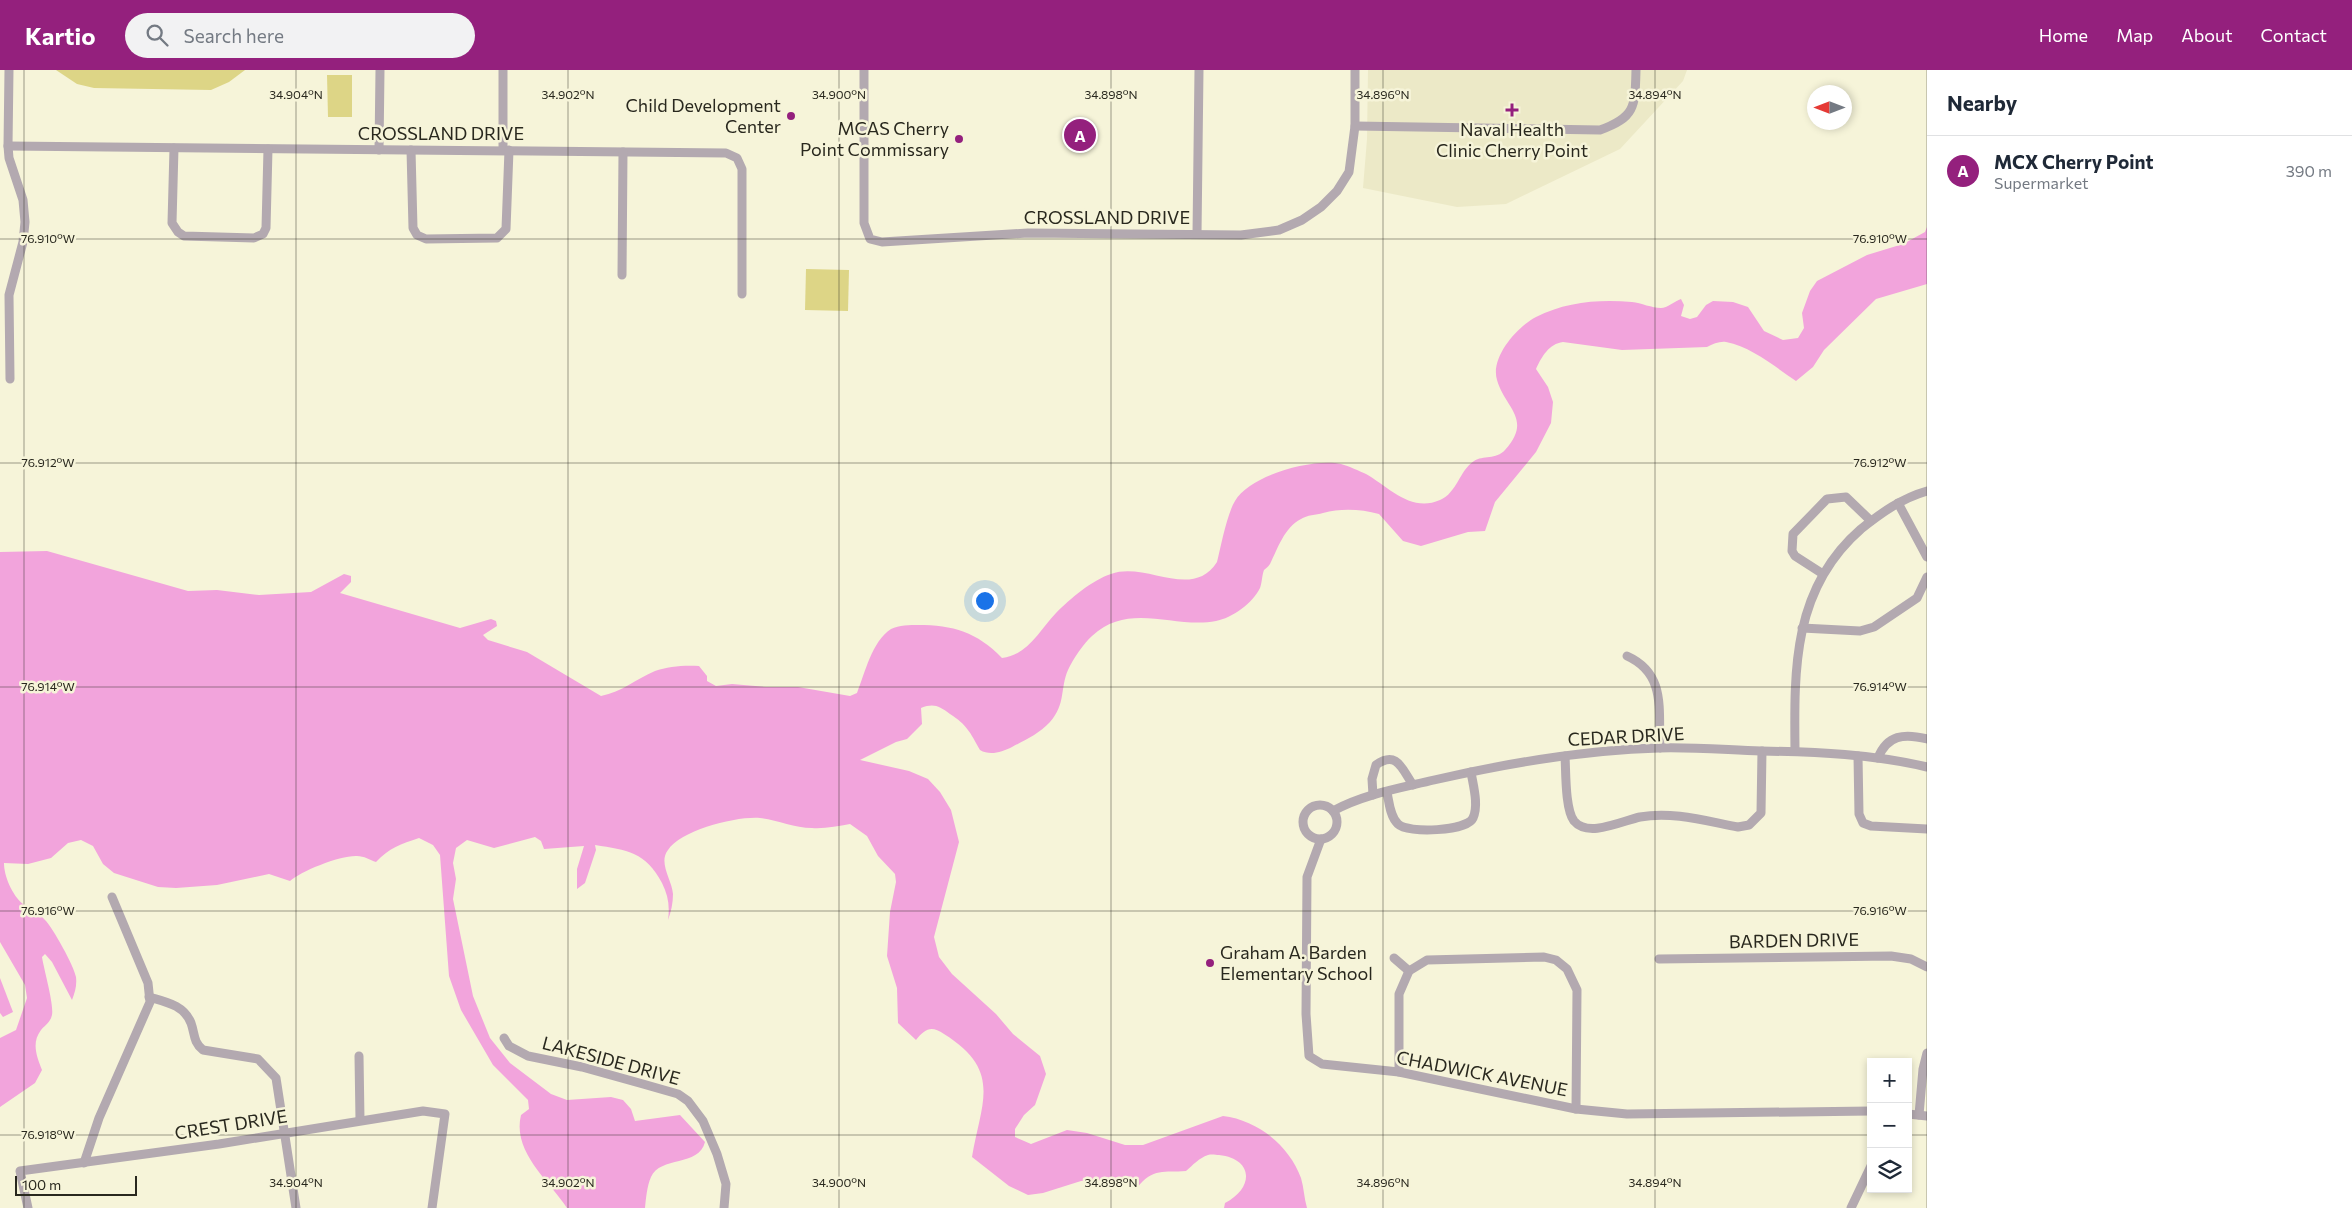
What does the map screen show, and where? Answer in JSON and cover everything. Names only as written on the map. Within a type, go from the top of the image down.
[{"type":"street","points":[[9,70],[9,158],[23,200],[25,222],[23,242],[9,295],[10,379]]},
{"type":"street","points":[[379,150],[380,70]]},
{"type":"street","points":[[411,150],[413,228],[417,235],[426,239],[497,238],[502,234],[506,229],[503,70]]},
{"type":"street","name":"CROSSLAND DRIVE","points":[[864,70],[864,223],[870,239],[882,242],[1028,233],[1248,235],[1279,230],[1312,214],[1344,181],[1352,162],[1355,126]]},
{"type":"street","points":[[1197,234],[1200,70]]},
{"type":"street","points":[[1355,70],[1355,126],[1600,130],[1621,122],[1628,116],[1636,94],[1636,70]]},
{"type":"street","name":"CROSSLAND DRIVE","points":[[8,146],[506,150],[720,153],[732,155],[737,158],[742,169],[742,294]]},
{"type":"street","points":[[174,148],[172,223],[178,232],[184,236],[254,238],[262,234],[266,228],[268,149]]},
{"type":"street","points":[[622,275],[623,152]]},
{"type":"street","points":[[1795,751],[1796,672],[1802,628],[1810,600],[1823,574],[1842,547],[1871,521],[1898,503],[1927,491]]},
{"type":"street","points":[[1823,574],[1795,556],[1792,551],[1793,534],[1827,500],[1838,496],[1846,497],[1871,521]]},
{"type":"street","points":[[1898,503],[1927,557]]},
{"type":"street","points":[[1802,628],[1860,631],[1874,628],[1917,598],[1927,577]]},
{"type":"street","points":[[1627,656],[1640,662],[1650,672],[1657,687],[1660,748]]},
{"type":"street","points":[[1878,758],[1882,747],[1899,736],[1927,739]]},
{"type":"street","name":"CEDAR DRIVE","points":[[1333,811],[1349,802],[1373,795],[1471,772],[1565,756],[1660,748],[1795,751],[1878,758],[1927,767]]},
{"type":"street","points":[[1565,756],[1569,811],[1574,821],[1584,828],[1594,828],[1642,817],[1666,815],[1738,827],[1749,825],[1761,813],[1762,751]]},
{"type":"street","points":[[1858,756],[1859,814],[1862,823],[1871,826],[1927,829]]},
{"type":"street","points":[[1373,795],[1372,779],[1376,765],[1382,760],[1391,759],[1398,762],[1413,785]]},
{"type":"street","points":[[1387,792],[1397,824],[1408,830],[1458,828],[1473,818],[1476,809],[1471,772]]},
{"type":"street","points":[[1317,805],[1328,806],[1333,811],[1337,821],[1337,827],[1330,836],[1321,839],[1314,838],[1305,831],[1303,826],[1304,815],[1312,806],[1317,805]]},
{"type":"street","name":"CHADWICK AVENUE","points":[[1321,839],[1307,877],[1306,1014],[1309,1056],[1322,1064],[1399,1072],[1576,1109],[1627,1114],[1867,1112]]},
{"type":"street","points":[[84,1163],[99,1118],[150,1002],[148,983],[112,896]]},
{"type":"street","name":"BARDEN DRIVE","points":[[1659,959],[1891,956],[1911,959],[1927,967]]},
{"type":"street","points":[[1399,1072],[1399,994],[1409,971],[1427,960],[1544,957],[1556,960],[1567,969],[1577,990],[1576,1109]]},
{"type":"street","points":[[1394,958],[1409,971]]},
{"type":"street","points":[[150,996],[183,1011],[190,1022],[197,1045],[203,1050],[258,1059],[276,1078],[283,1134],[296,1208]]},
{"type":"street","name":"LAKESIDE DRIVE","points":[[504,1038],[510,1046],[522,1054],[643,1084],[678,1094],[688,1101],[703,1121],[718,1154],[726,1184],[724,1208]]},
{"type":"street","points":[[1923,1115],[1923,1068],[1927,1053]]},
{"type":"street","points":[[359,1056],[360,1120]]},
{"type":"street","name":"CREST DRIVE","points":[[28,1208],[20,1172],[283,1134],[423,1111],[445,1114],[432,1208]]},
{"type":"street","points":[[1851,1208],[1867,1174]]},
{"type":"shaded area","points":[[56,70],[245,70],[229,82],[211,90],[94,88],[77,84]]},
{"type":"shaded area","name":"Naval Health Clinic Cherry Point","points":[[1368,70],[1687,70],[1683,81],[1620,149],[1506,204],[1457,207],[1363,188],[1367,139]]},
{"type":"shaded area","points":[[327,75],[352,75],[352,117],[328,117]]},
{"type":"shaded area","points":[[1927,227],[1927,284],[1876,299],[1824,350],[1813,367],[1796,381],[1754,353],[1726,342],[1719,342],[1707,347],[1622,350],[1563,342],[1558,343],[1546,351],[1536,369],[1548,387],[1553,402],[1551,423],[1536,452],[1495,502],[1485,531],[1468,532],[1421,546],[1403,541],[1379,514],[1358,510],[1344,510],[1330,511],[1306,517],[1295,523],[1286,533],[1270,564],[1264,570],[1261,586],[1257,594],[1229,617],[1200,623],[1152,618],[1121,620],[1106,626],[1092,636],[1079,651],[1068,670],[1061,702],[1055,715],[1046,726],[1027,739],[1000,752],[984,752],[980,750],[964,725],[939,707],[929,706],[921,708],[922,724],[907,739],[896,742],[860,760],[909,771],[928,779],[940,792],[951,810],[959,842],[934,937],[939,957],[952,974],[996,1014],[1013,1034],[1040,1056],[1046,1074],[1035,1105],[1024,1115],[1015,1129],[1015,1137],[1031,1144],[1067,1130],[1087,1133],[1125,1145],[1143,1145],[1223,1116],[1236,1118],[1270,1136],[1289,1155],[1301,1178],[1307,1208],[1224,1208],[1225,1203],[1235,1197],[1241,1190],[1246,1175],[1244,1168],[1239,1162],[1219,1155],[1205,1156],[1186,1171],[1159,1172],[1154,1174],[1143,1181],[1137,1188],[1114,1180],[1081,1181],[1043,1193],[1028,1195],[1009,1186],[972,1157],[983,1104],[981,1075],[975,1061],[963,1048],[944,1034],[932,1029],[922,1033],[916,1040],[898,1023],[897,988],[887,956],[890,912],[896,882],[895,874],[878,856],[867,836],[850,824],[826,828],[805,828],[766,819],[750,818],[724,822],[685,836],[675,843],[665,855],[665,866],[673,894],[668,920],[669,905],[667,896],[656,873],[642,859],[626,851],[595,845],[596,850],[585,883],[577,889],[577,869],[584,846],[544,849],[541,841],[535,837],[494,848],[467,840],[456,848],[453,863],[456,879],[453,899],[473,996],[490,1038],[510,1063],[551,1094],[567,1100],[611,1097],[623,1100],[631,1109],[635,1121],[680,1115],[705,1142],[701,1150],[688,1159],[670,1163],[656,1170],[651,1177],[645,1208],[567,1208],[534,1165],[522,1141],[520,1128],[521,1115],[529,1109],[528,1100],[493,1065],[461,1010],[449,976],[440,855],[433,845],[419,838],[396,847],[376,862],[365,857],[350,856],[312,868],[290,881],[269,874],[217,885],[176,888],[158,887],[114,873],[103,864],[93,846],[81,840],[68,843],[51,858],[28,864],[4,863],[7,879],[15,896],[49,924],[67,956],[76,977],[76,983],[72,1000],[52,962],[45,954],[42,957],[52,1015],[36,1040],[38,1060],[42,1070],[35,1083],[0,1107],[0,1038],[16,1030],[27,998],[25,985],[0,942],[0,552],[47,551],[188,591],[217,590],[259,595],[311,592],[344,574],[351,576],[351,582],[340,593],[460,628],[491,619],[496,621],[497,626],[483,635],[488,640],[527,652],[601,696],[609,694],[660,669],[699,666],[707,676],[707,681],[716,686],[732,684],[798,687],[850,696],[857,693],[874,649],[884,634],[891,629],[918,625],[942,626],[974,636],[993,649],[1002,658],[1011,656],[1026,647],[1068,602],[1089,585],[1111,574],[1125,571],[1139,572],[1182,580],[1195,578],[1207,573],[1217,562],[1227,522],[1235,501],[1254,483],[1283,470],[1315,464],[1341,464],[1366,474],[1410,501],[1429,503],[1446,497],[1469,465],[1478,459],[1498,455],[1505,450],[1513,439],[1517,430],[1517,422],[1515,414],[1497,380],[1498,362],[1507,343],[1521,327],[1547,312],[1570,305],[1595,301],[1632,302],[1661,308],[1681,299],[1684,305],[1681,316],[1690,319],[1697,317],[1706,305],[1713,301],[1733,302],[1748,307],[1764,331],[1783,340],[1798,338],[1804,328],[1802,313],[1810,291],[1817,281],[1867,255],[1903,244],[1925,232]]},
{"type":"shaded area","points":[[806,269],[849,270],[848,311],[805,310]]},
{"type":"shaded area","points":[[0,978],[13,1012],[3,1017],[0,1013]]},
{"type":"place","name":"Naval Health Clinic Cherry Point","points":[[1512,110]]},
{"type":"place","name":"Child Development Center","points":[[791,116]]},
{"type":"place","name":"MCX Cherry Point","points":[[1080,135]]},
{"type":"place","name":"MCAS Cherry Point Commissary","points":[[959,139]]},
{"type":"place","name":"Graham A. Barden Elementary School","points":[[1210,963]]}]
